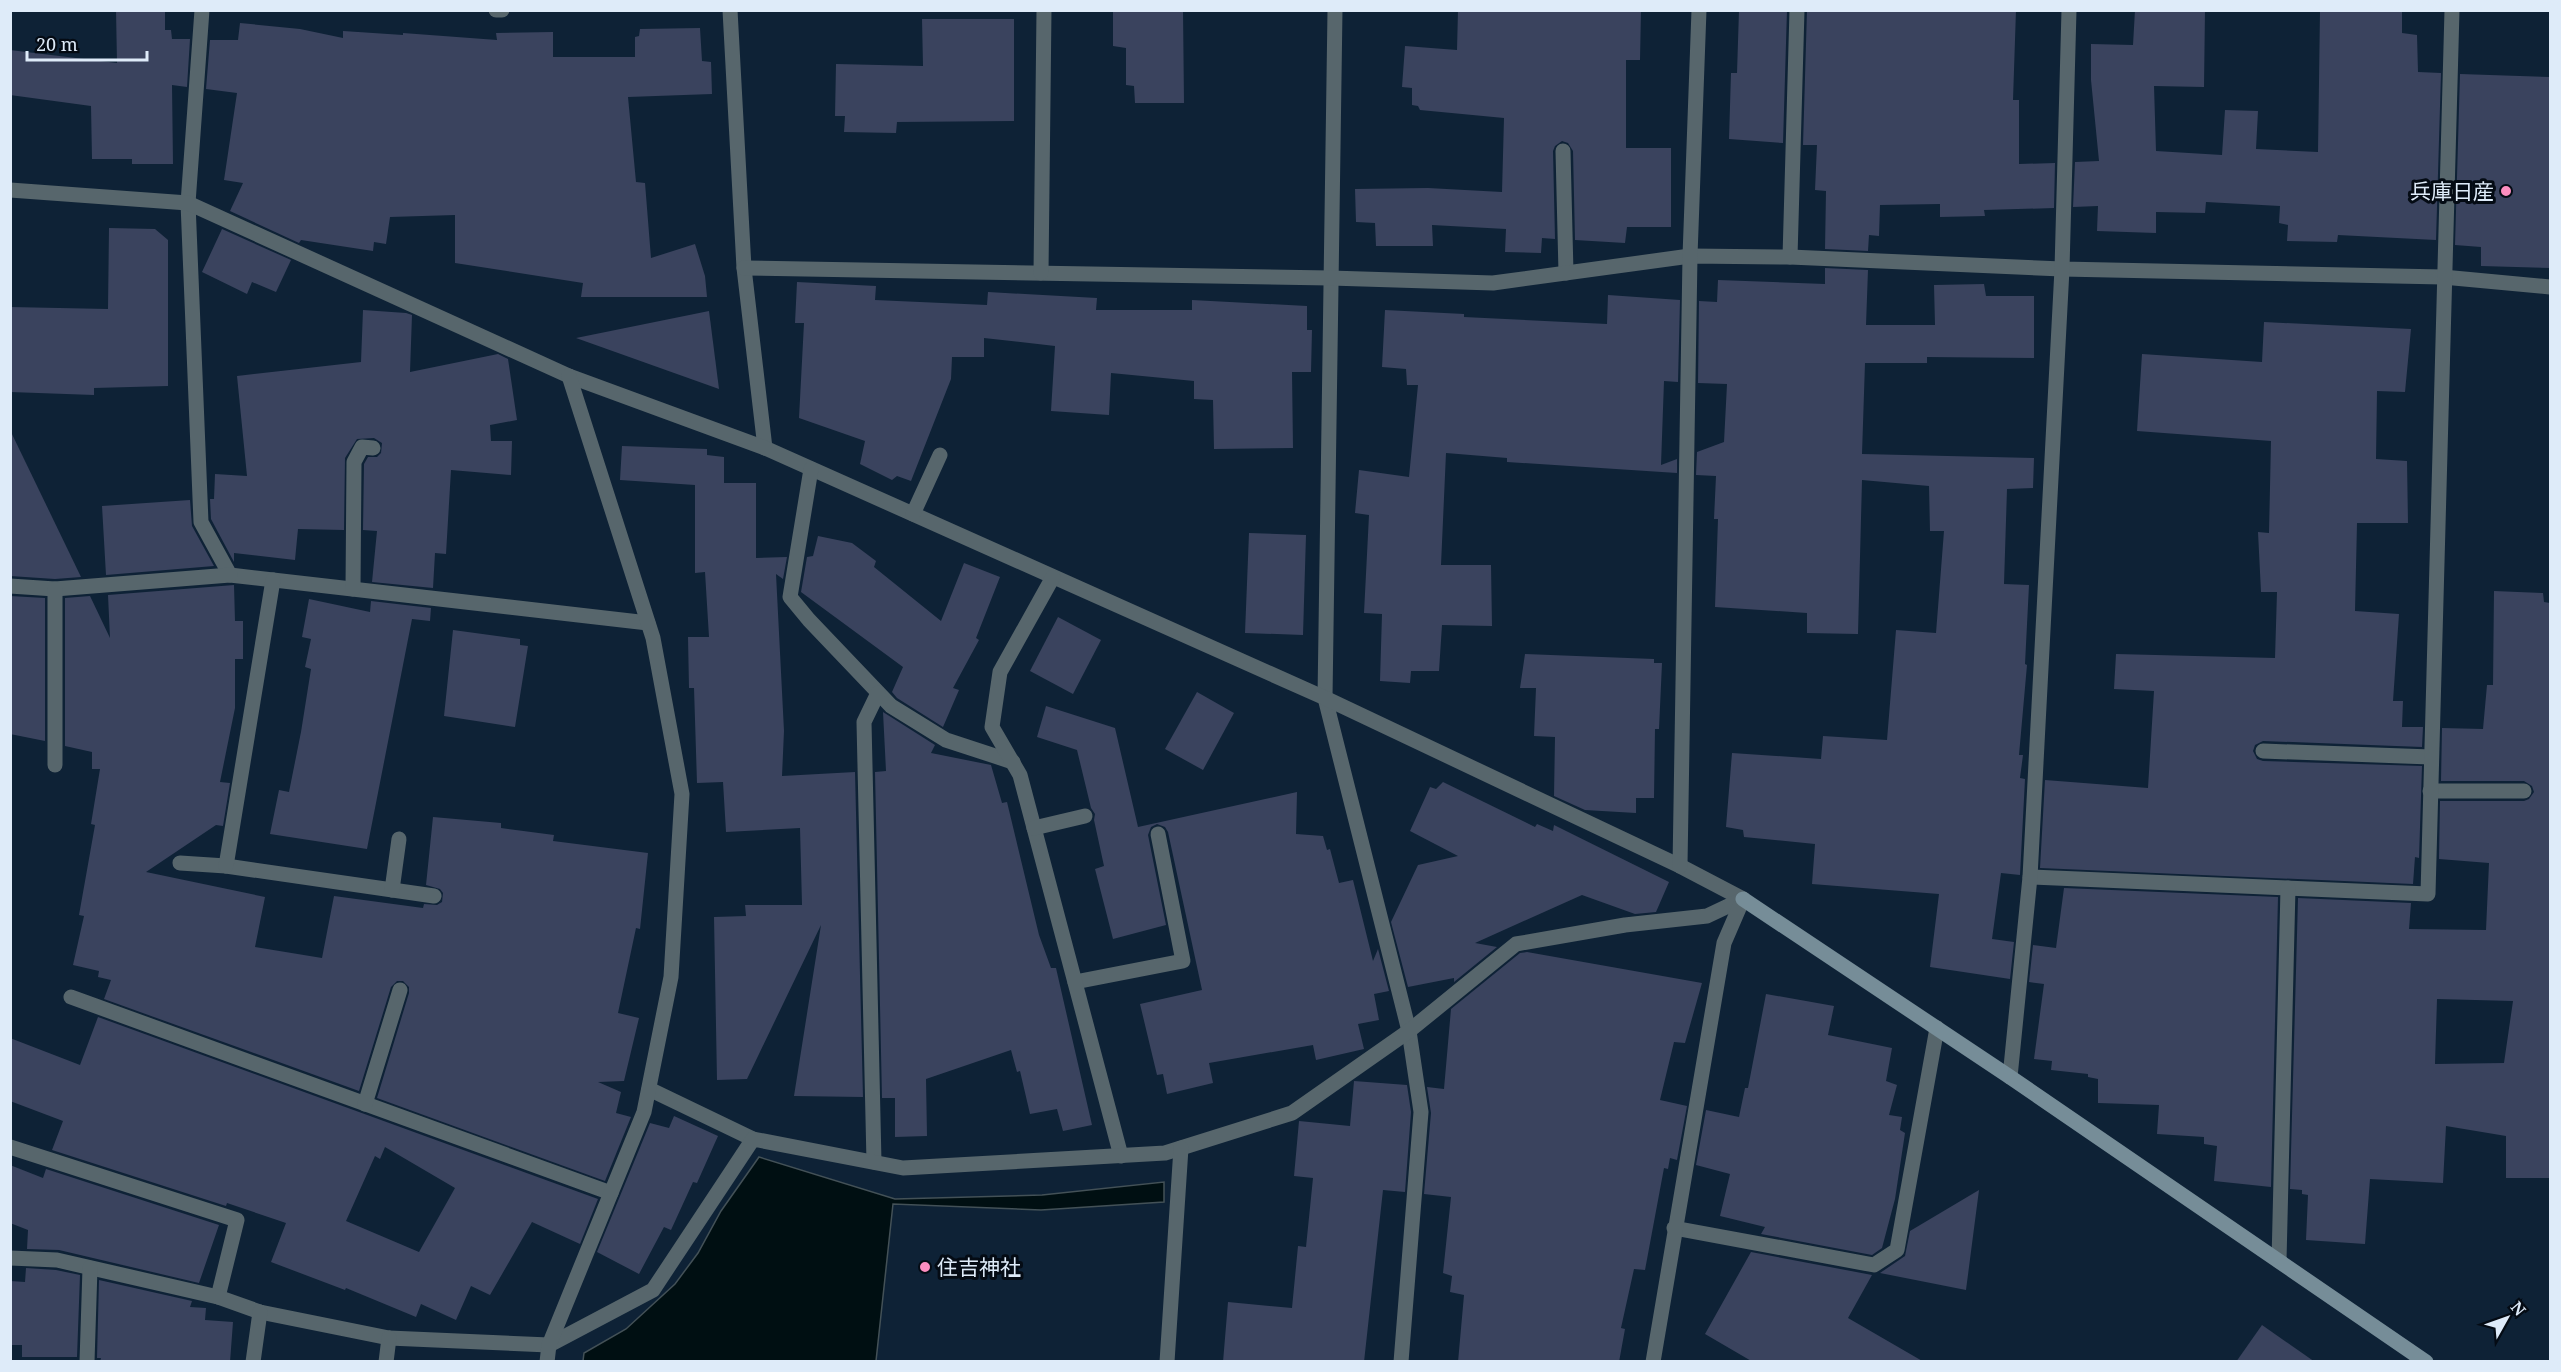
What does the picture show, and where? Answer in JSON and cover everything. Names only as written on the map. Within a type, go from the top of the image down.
[{"type":"street","points":[[202,10],[188,203],[201,522],[230,575]]},
{"type":"street","points":[[730,10],[744,268],[765,448]]},
{"type":"street","points":[[1041,273],[1044,10]]},
{"type":"street","points":[[1335,10],[1325,698],[1409,1031],[1421,1112],[1401,1362]]},
{"type":"street","points":[[1680,866],[1690,256],[1699,10]]},
{"type":"street","points":[[1790,256],[1797,10]]},
{"type":"street","points":[[2010,1077],[2030,877],[2062,269],[2069,10]]},
{"type":"street","points":[[2030,877],[2428,894],[2452,10]]},
{"type":"street","points":[[1563,151],[1566,273]]},
{"type":"street","points":[[10,190],[188,203],[569,375],[765,448],[1325,698],[1680,866],[1743,899],[2010,1077],[2426,1362]]},
{"type":"street","points":[[744,268],[1493,283],[1690,256],[1790,256],[2062,269],[2444,277],[2550,287]]},
{"type":"street","points":[[547,1362],[549,1345],[644,1112],[670,977],[682,794],[653,638],[569,375]]},
{"type":"street","points":[[353,589],[354,462],[362,447],[373,448]]},
{"type":"street","points":[[913,514],[940,455]]},
{"type":"street","points":[[811,469],[790,597],[891,706],[946,740],[1013,762]]},
{"type":"street","points":[[10,586],[55,589],[230,575],[648,623]]},
{"type":"street","points":[[1053,577],[1000,672],[992,727],[1020,775],[1121,1156]]},
{"type":"street","points":[[226,866],[273,580]]},
{"type":"street","points":[[55,589],[55,765]]},
{"type":"street","points":[[874,1162],[864,722],[878,693]]},
{"type":"street","points":[[2263,751],[2431,757]]},
{"type":"street","points":[[2430,791],[2524,791]]},
{"type":"street","points":[[1034,828],[1085,816]]},
{"type":"street","points":[[1075,982],[1183,961],[1158,834]]},
{"type":"street","points":[[392,890],[399,839]]},
{"type":"street","points":[[180,862],[226,866],[434,896]]},
{"type":"street","points":[[2279,1261],[2288,888]]},
{"type":"street","points":[[649,1089],[753,1139],[903,1168],[1165,1153],[1292,1113],[1409,1031],[1516,944],[1625,924],[1707,916],[1743,899]]},
{"type":"street","points":[[1653,1362],[1724,943],[1743,899]]},
{"type":"street","points":[[365,1104],[400,990]]},
{"type":"street","points":[[71,997],[611,1193]]},
{"type":"street","points":[[1674,1228],[1874,1265],[1897,1250],[1937,1028]]},
{"type":"street","points":[[10,1258],[57,1260],[218,1297],[260,1312],[389,1338],[549,1345],[653,1290],[753,1139]]},
{"type":"street","points":[[10,1147],[237,1220],[218,1297]]},
{"type":"street","points":[[1167,1362],[1181,1148]]},
{"type":"street","points":[[87,1362],[90,1268]]},
{"type":"street","points":[[253,1362],[260,1312]]},
{"type":"street","points":[[386,1362],[389,1338]]},
{"type":"shaded area","points":[[759,1157],[895,1199],[1042,1195],[1164,1182],[1164,1202],[1041,1210],[893,1204],[876,1361],[583,1361],[584,1353],[626,1329],[675,1284],[698,1253],[721,1211]]},
{"type":"building","points":[[116,10],[165,10],[165,30],[171,30],[172,39],[190,39],[187,87],[172,85],[173,164],[132,164],[132,159],[92,159],[91,106],[10,95],[10,50],[117,63]]},
{"type":"building","points":[[1113,10],[1183,10],[1184,103],[1135,103],[1134,86],[1126,85],[1126,48],[1113,46]]},
{"type":"building","points":[[1458,10],[1641,10],[1640,60],[1626,60],[1626,148],[1671,148],[1671,227],[1627,227],[1625,243],[1575,240],[1573,151],[1568,143],[1562,141],[1555,146],[1553,151],[1555,239],[1542,238],[1541,253],[1505,252],[1506,229],[1432,225],[1433,246],[1376,246],[1375,223],[1356,222],[1355,189],[1428,188],[1502,192],[1504,118],[1420,110],[1418,106],[1412,105],[1412,88],[1402,87],[1405,46],[1457,50]]},
{"type":"building","points":[[1739,10],[1787,10],[1783,143],[1729,139],[1731,73],[1737,73]]},
{"type":"building","points":[[1807,10],[2016,10],[2013,100],[2019,100],[2019,164],[2055,163],[2054,208],[1984,210],[1985,216],[1940,217],[1940,204],[1880,205],[1879,236],[1869,235],[1868,251],[1825,249],[1826,191],[1815,190],[1817,145],[1803,145]]},
{"type":"building","points":[[2135,10],[2205,10],[2204,87],[2154,86],[2156,151],[2222,155],[2225,110],[2258,111],[2256,149],[2318,152],[2320,10],[2402,10],[2402,33],[2417,35],[2418,72],[2441,73],[2436,240],[2338,235],[2337,242],[2287,241],[2288,225],[2279,223],[2280,206],[2206,202],[2205,213],[2156,212],[2156,233],[2097,231],[2098,206],[2073,207],[2075,162],[2099,161],[2091,80],[2091,44],[2133,45]]},
{"type":"building","points":[[922,19],[1014,19],[1014,121],[897,122],[896,133],[844,132],[845,116],[835,116],[836,64],[923,66]]},
{"type":"building","points":[[240,23],[300,29],[343,38],[343,31],[497,40],[496,33],[553,32],[553,57],[635,57],[635,37],[639,36],[640,29],[700,28],[702,61],[711,62],[712,94],[628,97],[636,182],[645,183],[651,258],[695,244],[705,276],[707,297],[581,297],[583,283],[455,263],[455,215],[390,217],[386,244],[374,242],[373,251],[301,240],[299,243],[230,211],[243,183],[224,180],[237,93],[206,89],[210,40],[238,40]]},
{"type":"building","name":"兵庫日産","points":[[2460,74],[2550,77],[2550,268],[2481,266],[2481,247],[2455,245]]},
{"type":"building","points":[[109,228],[155,229],[168,240],[168,386],[94,388],[94,395],[10,392],[10,307],[108,309]]},
{"type":"building","points":[[222,229],[291,260],[276,292],[252,282],[247,294],[202,272]]},
{"type":"building","points":[[1825,268],[1868,270],[1866,325],[1935,325],[1934,285],[1984,284],[1986,296],[2034,296],[2034,358],[1927,357],[1927,363],[1865,363],[1862,454],[2034,458],[2033,488],[2007,489],[2004,584],[2029,585],[2025,664],[2027,665],[2019,755],[2023,755],[2020,778],[2025,779],[2020,875],[2001,873],[1992,939],[2014,942],[2010,979],[1930,967],[1939,894],[1812,884],[1815,844],[1744,837],[1743,830],[1726,827],[1732,753],[1821,759],[1823,736],[1887,740],[1896,630],[1936,633],[1944,531],[1930,531],[1929,486],[1862,480],[1858,634],[1807,633],[1807,613],[1715,607],[1718,519],[1714,519],[1716,476],[1696,475],[1697,452],[1724,442],[1727,384],[1698,383],[1699,301],[1717,302],[1718,280],[1825,284]]},
{"type":"building","points":[[797,282],[876,286],[875,300],[987,305],[988,292],[1097,298],[1096,310],[1192,310],[1192,300],[1307,306],[1307,330],[1312,330],[1311,372],[1292,372],[1293,448],[1214,449],[1213,400],[1194,399],[1194,381],[1111,373],[1109,415],[1051,411],[1055,346],[984,338],[984,357],[952,357],[951,379],[911,481],[897,476],[892,480],[860,464],[865,441],[799,418],[804,323],[795,323]]},
{"type":"building","points":[[1608,295],[1680,300],[1678,382],[1664,381],[1661,465],[1677,459],[1677,473],[1507,462],[1507,458],[1446,453],[1441,565],[1491,565],[1492,626],[1442,625],[1439,671],[1411,671],[1410,683],[1380,681],[1382,614],[1364,613],[1369,515],[1355,513],[1359,470],[1409,477],[1418,385],[1407,385],[1406,369],[1382,367],[1385,310],[1464,314],[1464,317],[1607,324]]},
{"type":"building","points":[[363,310],[412,315],[410,372],[498,354],[508,359],[517,420],[490,425],[491,441],[512,441],[511,475],[451,470],[446,554],[435,553],[433,588],[372,582],[377,531],[363,530],[364,464],[368,457],[377,457],[381,453],[382,443],[374,438],[357,439],[345,458],[344,530],[298,529],[295,560],[234,553],[234,562],[211,519],[210,499],[214,499],[215,474],[247,476],[237,376],[361,362]]},
{"type":"building","points":[[709,311],[719,389],[576,338]]},
{"type":"building","points":[[2264,322],[2411,329],[2405,392],[2377,391],[2376,459],[2407,461],[2408,523],[2357,523],[2355,611],[2399,614],[2393,701],[2403,701],[2402,727],[2423,727],[2422,747],[2263,741],[2255,745],[2253,751],[2257,759],[2263,761],[2422,766],[2419,858],[2415,857],[2413,884],[2040,868],[2045,780],[2148,788],[2154,691],[2114,689],[2116,654],[2275,658],[2277,592],[2261,592],[2258,532],[2269,533],[2271,441],[2137,431],[2142,354],[2262,362]]},
{"type":"building","points":[[10,430],[81,577],[55,579],[10,576]]},
{"type":"building","points":[[622,446],[707,449],[707,455],[724,457],[724,483],[756,483],[756,558],[787,557],[783,579],[776,574],[784,731],[782,776],[855,772],[863,1097],[794,1096],[821,925],[747,1079],[717,1080],[714,917],[746,916],[745,905],[802,905],[800,828],[726,832],[723,782],[697,783],[694,688],[689,688],[688,637],[709,637],[705,572],[695,573],[695,485],[620,480]]},
{"type":"building","points":[[190,500],[192,526],[214,566],[106,575],[102,506]]},
{"type":"building","points":[[1249,533],[1306,535],[1303,635],[1245,633]]},
{"type":"building","points":[[818,536],[852,543],[876,561],[874,567],[941,621],[964,563],[1000,577],[976,638],[979,640],[953,688],[959,690],[943,727],[897,698],[892,692],[903,667],[801,592],[807,557],[813,556]]},
{"type":"building","points":[[234,585],[235,621],[243,621],[243,659],[235,659],[235,708],[220,782],[230,783],[223,826],[216,825],[146,872],[265,897],[255,947],[322,958],[334,896],[423,908],[424,904],[437,905],[442,902],[443,893],[440,889],[426,885],[433,817],[501,823],[501,828],[554,835],[553,841],[648,853],[640,929],[636,928],[618,1013],[639,1018],[624,1081],[598,1082],[621,1092],[616,1113],[631,1117],[605,1181],[377,1098],[409,993],[409,987],[403,981],[397,981],[391,987],[359,1091],[104,999],[111,980],[98,977],[99,971],[73,965],[84,916],[79,915],[95,825],[91,824],[100,769],[92,769],[92,752],[65,746],[65,598],[90,596],[110,638],[108,595]]},
{"type":"building","points":[[2494,591],[2543,593],[2544,602],[2550,603],[2550,1178],[2506,1178],[2506,1136],[2446,1126],[2443,1183],[2370,1179],[2365,1244],[2306,1240],[2308,1195],[2302,1194],[2302,1190],[2290,1189],[2298,898],[2411,903],[2409,929],[2486,930],[2489,863],[2439,859],[2440,801],[2524,801],[2529,799],[2534,792],[2532,786],[2524,781],[2441,781],[2442,728],[2483,729],[2487,685],[2493,685]],"holes":[[[2437,999],[2513,1001],[2504,1063],[2435,1064]]]},
{"type":"building","points":[[10,596],[45,598],[45,741],[10,734]]},
{"type":"building","points":[[309,599],[370,612],[371,601],[431,608],[430,621],[412,619],[367,849],[270,834],[279,790],[289,792],[301,732],[311,669],[305,667],[311,639],[302,637]]},
{"type":"building","points":[[1058,617],[1101,640],[1073,694],[1030,671]]},
{"type":"building","points":[[453,630],[520,639],[520,645],[528,646],[515,727],[444,716]]},
{"type":"building","points":[[1525,654],[1654,659],[1654,663],[1662,663],[1659,729],[1655,729],[1654,798],[1636,798],[1636,813],[1585,810],[1554,796],[1555,737],[1534,736],[1536,688],[1520,688]]},
{"type":"building","points":[[1197,692],[1234,713],[1203,770],[1165,749]]},
{"type":"building","points":[[1046,706],[1115,728],[1138,827],[1297,792],[1296,834],[1323,836],[1327,850],[1330,849],[1339,883],[1353,880],[1373,961],[1378,949],[1389,991],[1374,994],[1379,1020],[1358,1024],[1364,1049],[1316,1060],[1313,1045],[1209,1063],[1213,1083],[1167,1094],[1163,1074],[1157,1075],[1140,1004],[1202,990],[1168,832],[1165,827],[1157,824],[1151,827],[1148,835],[1166,925],[1113,939],[1095,869],[1104,866],[1094,820],[1095,814],[1091,808],[1077,750],[1037,737]]},
{"type":"building","points":[[883,712],[935,745],[931,753],[991,765],[1002,803],[1007,802],[1039,935],[1051,968],[1056,968],[1092,1125],[1063,1131],[1057,1109],[1030,1114],[1020,1071],[1017,1072],[1011,1050],[926,1079],[927,1136],[895,1137],[895,1098],[882,1098],[875,772],[886,771]]},
{"type":"building","points":[[1443,782],[1535,827],[1537,824],[1553,831],[1554,825],[1669,882],[1656,912],[1635,914],[1582,895],[1475,943],[1497,947],[1454,982],[1454,978],[1408,987],[1391,922],[1418,865],[1458,856],[1410,831],[1430,787],[1436,789]]},
{"type":"building","points":[[2064,888],[2278,897],[2271,1187],[2214,1181],[2217,1146],[2204,1144],[2204,1137],[2157,1134],[2159,1105],[2098,1103],[2098,1079],[2088,1077],[2088,1074],[2051,1070],[2052,1061],[2034,1059],[2044,984],[2029,982],[2033,945],[2056,948]]},
{"type":"building","points":[[1527,952],[1702,983],[1685,1043],[1674,1042],[1660,1100],[1687,1106],[1677,1160],[1670,1158],[1668,1169],[1664,1168],[1645,1270],[1634,1269],[1621,1328],[1625,1329],[1619,1362],[1458,1362],[1464,1295],[1450,1292],[1452,1276],[1443,1273],[1451,1197],[1424,1194],[1431,1113],[1427,1087],[1444,1089],[1451,1009],[1520,953]]},
{"type":"building","points":[[1766,994],[1834,1006],[1828,1035],[1892,1048],[1886,1081],[1897,1085],[1889,1115],[1902,1117],[1900,1130],[1905,1133],[1895,1199],[1882,1248],[1872,1255],[1761,1234],[1765,1227],[1720,1216],[1730,1174],[1696,1165],[1706,1110],[1739,1117],[1745,1088],[1748,1088]]},
{"type":"building","points":[[98,1017],[598,1199],[580,1244],[532,1222],[490,1295],[471,1286],[456,1320],[421,1304],[416,1317],[346,1288],[345,1290],[271,1262],[286,1223],[52,1150],[63,1121],[10,1101],[10,1038],[80,1065]],"holes":[[[385,1147],[455,1188],[419,1252],[346,1221],[375,1156],[380,1159]]]},
{"type":"building","points":[[1354,1081],[1407,1085],[1411,1112],[1405,1192],[1383,1190],[1364,1362],[1223,1362],[1228,1302],[1292,1308],[1298,1246],[1306,1247],[1313,1178],[1294,1176],[1299,1121],[1350,1126]]},
{"type":"building","points":[[674,1116],[718,1136],[697,1183],[693,1182],[671,1230],[664,1227],[639,1274],[597,1252],[650,1123],[669,1128]]},
{"type":"building","points":[[10,1165],[43,1178],[46,1169],[219,1225],[199,1283],[59,1250],[27,1249],[28,1230],[10,1223]]},
{"type":"building","points":[[1979,1190],[1966,1290],[1880,1273],[1905,1256],[1910,1231]]},
{"type":"building","points":[[1751,1252],[1872,1275],[1848,1318],[1924,1362],[1753,1362],[1705,1334]]},
{"type":"building","points":[[26,1268],[56,1270],[80,1275],[77,1357],[22,1357],[22,1345],[10,1345],[10,1281],[25,1282]]},
{"type":"building","points":[[99,1280],[192,1301],[190,1307],[206,1308],[205,1320],[233,1322],[230,1362],[100,1362],[101,1358],[97,1358]]},
{"type":"building","points":[[2262,1325],[2315,1362],[2236,1362]]},
{"type":"place","name":"兵庫日産","points":[[2506,191]]},
{"type":"place","name":"住吉神社","points":[[925,1267]]}]
